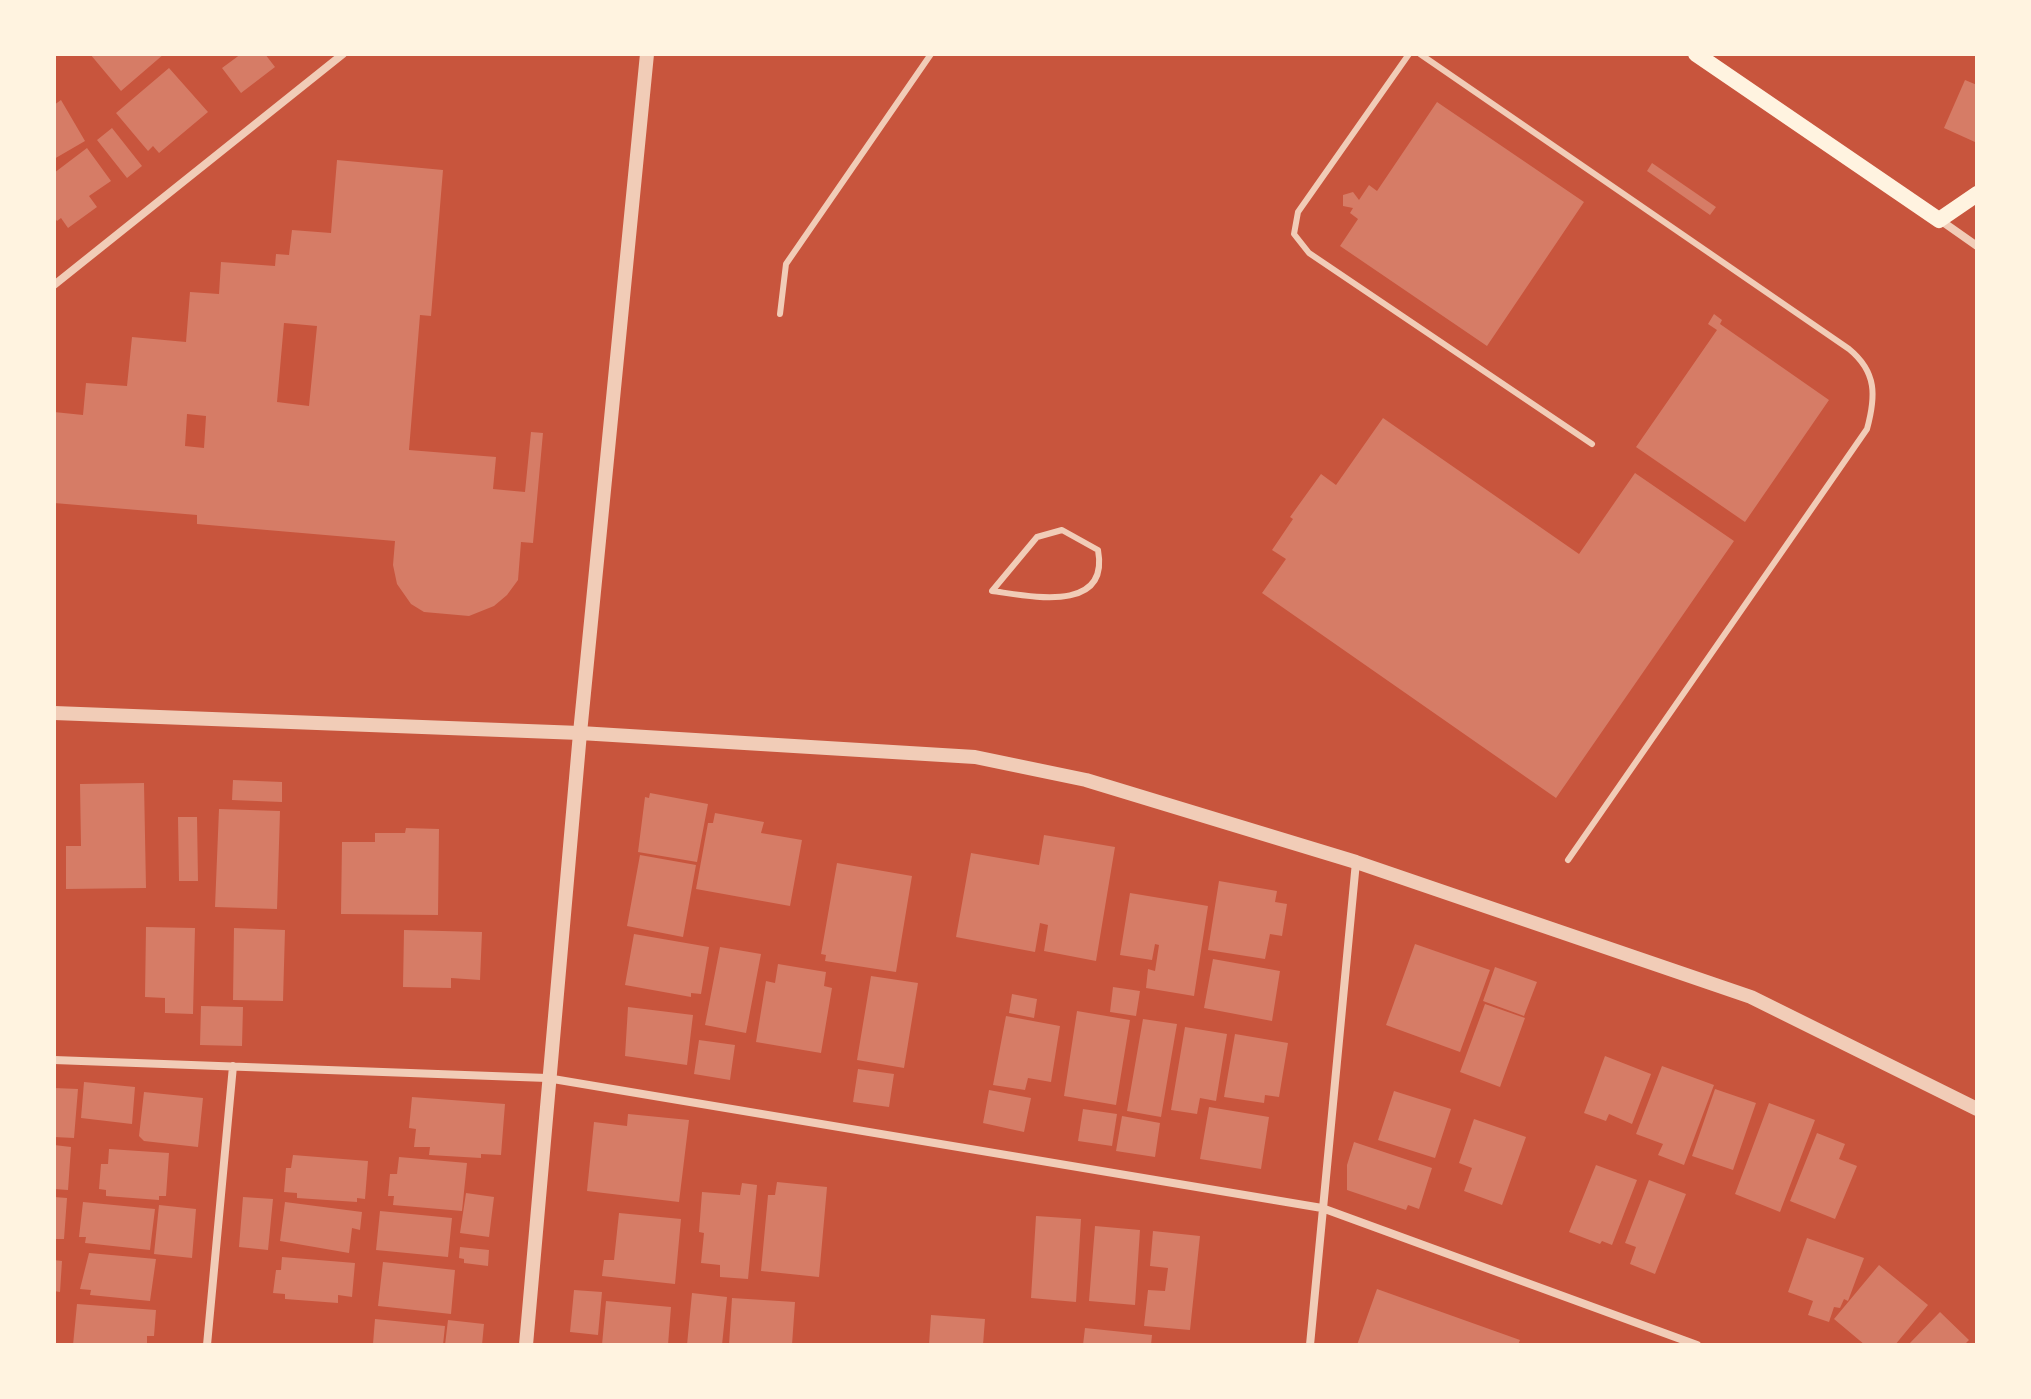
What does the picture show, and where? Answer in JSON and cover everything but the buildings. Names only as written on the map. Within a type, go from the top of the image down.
[{"type":"main road","points":[[1696,54],[1939,220],[1977,194]]},
{"type":"street","points":[[54,285],[343,54]]},
{"type":"street","points":[[526,1345],[547,1078],[647,54]]},
{"type":"street","points":[[1939,220],[1977,246]]},
{"type":"street","points":[[54,713],[207,722],[580,733],[975,757],[1086,780],[1356,862],[1751,997],[1977,1109]]},
{"type":"street","points":[[1310,1345],[1356,862]]},
{"type":"street","points":[[54,1060],[547,1078],[1322,1208],[1697,1345]]},
{"type":"street","points":[[207,1345],[233,1066]]},
{"type":"lane","points":[[780,314],[786,264],[931,54]]},
{"type":"lane","points":[[1409,54],[1298,212],[1294,234],[1309,253],[1592,444]]},
{"type":"lane","points":[[1420,54],[1849,349],[1866,363],[1874,385],[1867,429],[1568,860]]},
{"type":"lane","points":[[1062,530],[1098,550],[1101,565],[1092,583],[1079,595],[1053,598],[992,591],[1037,537],[1047,531],[1062,530]]}]
